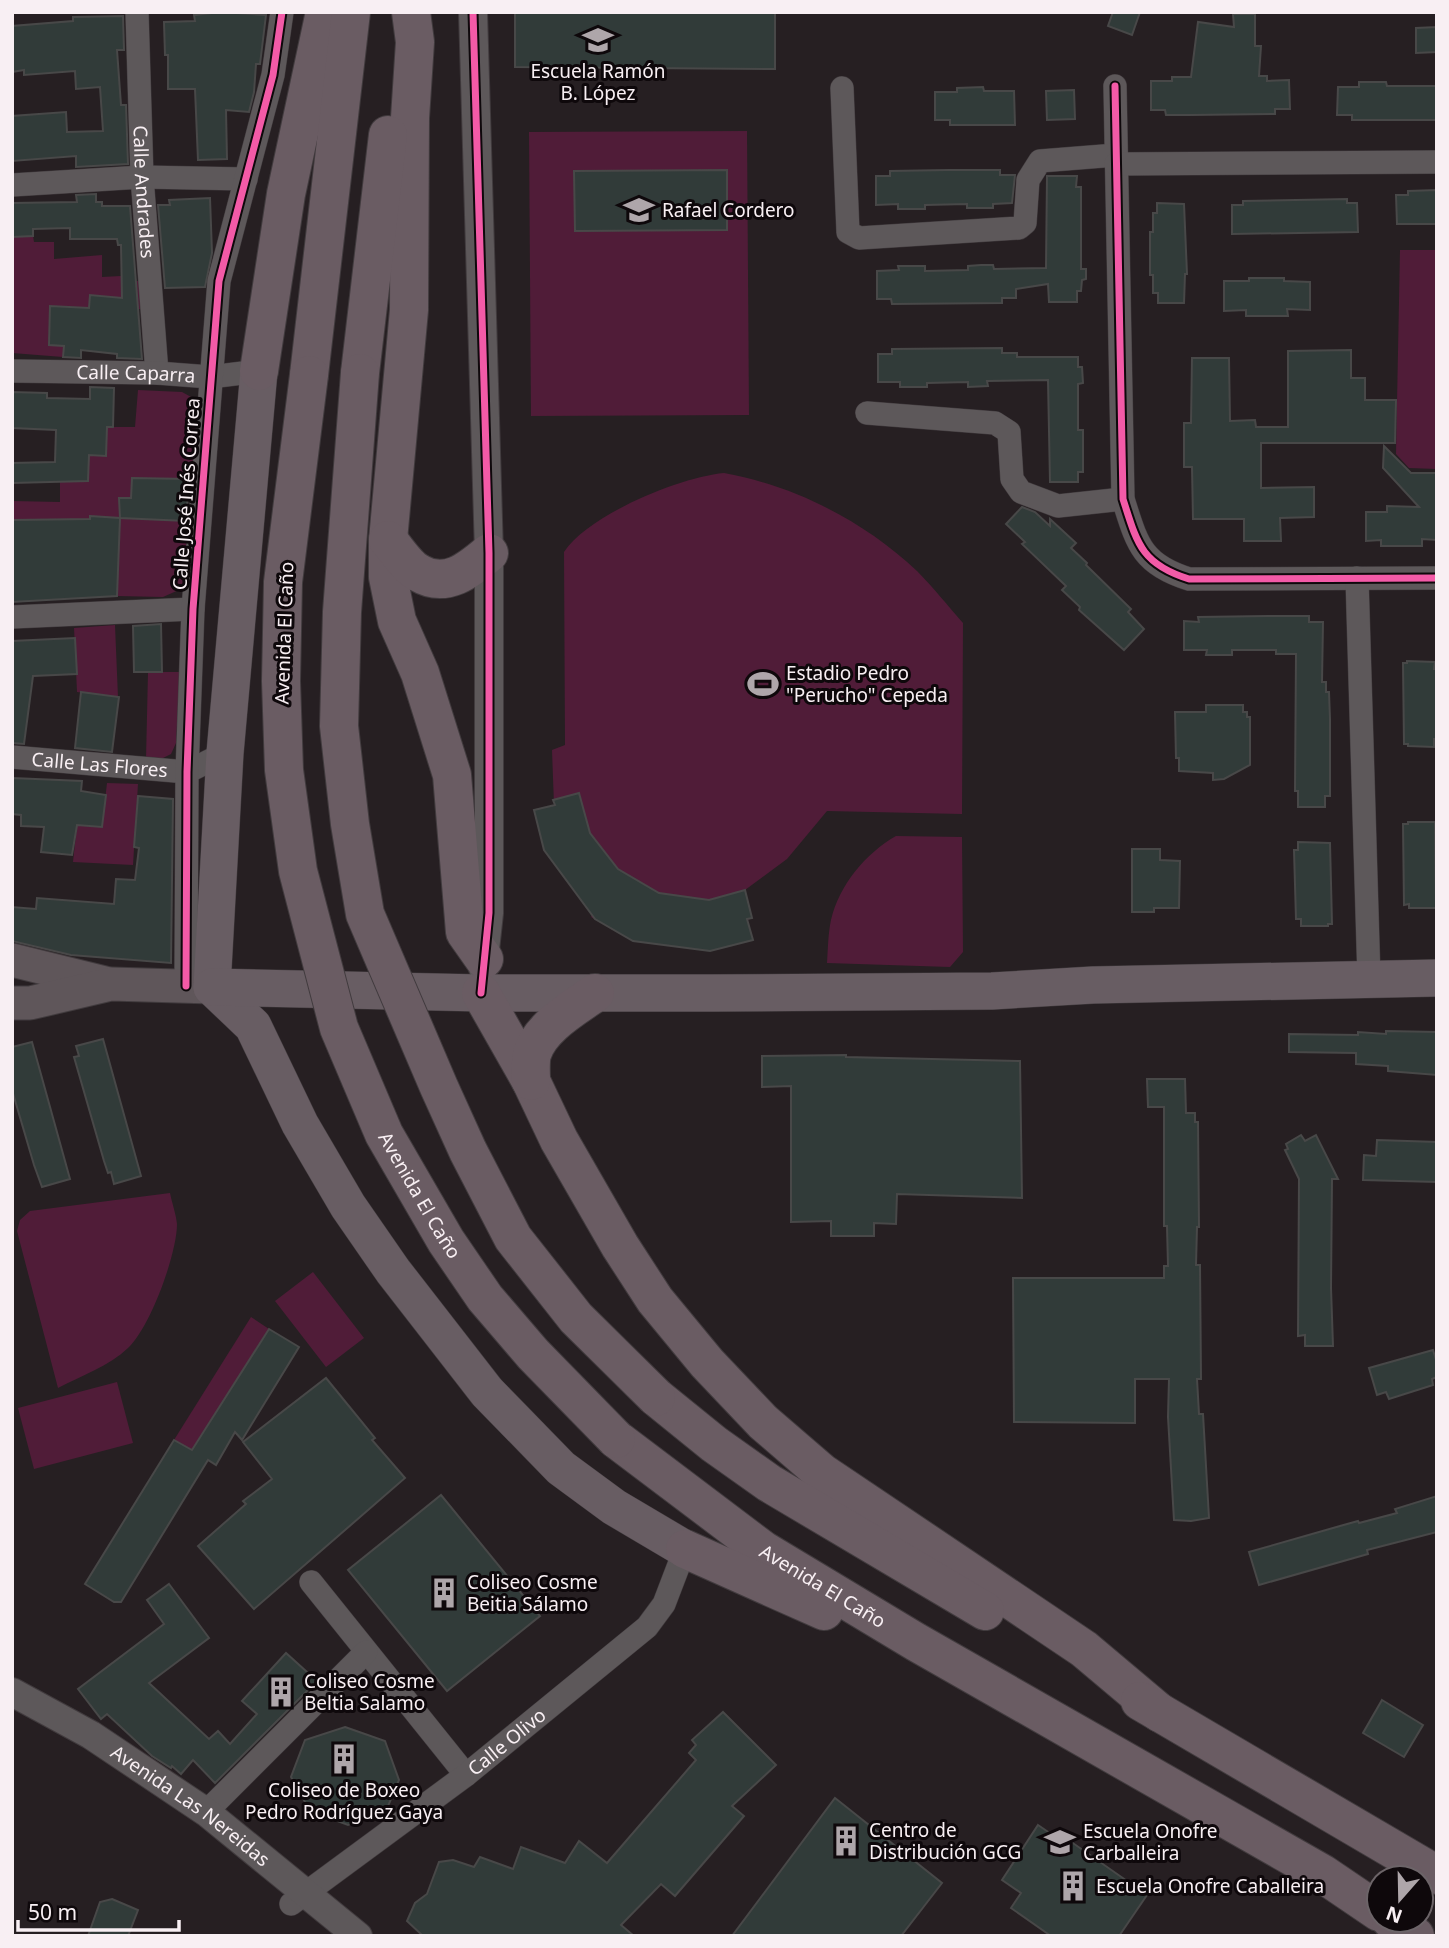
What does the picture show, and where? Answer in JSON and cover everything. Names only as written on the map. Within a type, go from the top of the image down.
[{"type":"highway","points":[[258,371],[286,194],[325,12]]},
{"type":"highway","name":"Avenida El Caño","points":[[351,12],[283,582],[281,681],[284,769],[298,871],[339,1028],[384,1134],[446,1241],[485,1298],[533,1354],[615,1439],[763,1550],[916,1642],[1311,1867],[1365,1903]]},
{"type":"highway","points":[[403,12],[360,373],[342,612],[339,726],[350,824],[365,914],[444,1100],[513,1238],[576,1318],[656,1397],[714,1444],[769,1483],[1437,1875]]},
{"type":"highway","points":[[411,12],[415,42],[410,118],[409,310],[388,540],[388,576],[397,621],[420,673],[452,775],[465,932],[483,976],[559,1140],[620,1246],[655,1300],[707,1363],[764,1422],[821,1472],[1084,1649],[1160,1713]]},
{"type":"highway","points":[[388,540],[418,573],[439,580],[468,571],[489,552]]},
{"type":"highway","points":[[531,1081],[532,1054],[541,1037],[562,1017],[595,993]]},
{"type":"highway","points":[[685,1549],[868,1631],[916,1642]]},
{"type":"main road","points":[[199,987],[225,753],[258,371]]},
{"type":"main road","points":[[12,960],[111,984],[199,987],[483,976],[595,993],[992,991],[1093,985],[1437,978]]},
{"type":"main road","points":[[12,1003],[30,1003],[111,984]]},
{"type":"main road","points":[[199,987],[253,1026],[300,1124],[348,1206],[393,1271],[487,1392],[561,1468],[614,1507],[685,1549]]},
{"type":"street","name":"Calle Andrades","points":[[137,12],[142,177],[157,373]]},
{"type":"street","name":"Calle José Inés Correa","points":[[199,987],[187,772],[193,609],[210,377],[219,281],[273,75],[282,12]]},
{"type":"street","points":[[473,12],[489,552],[489,913],[483,976]]},
{"type":"street","points":[[1115,86],[1123,499],[1140,547],[1152,561],[1168,572],[1189,579],[1437,578]]},
{"type":"street","points":[[842,88],[848,232],[859,238],[1019,228],[1025,223],[1028,180],[1040,161],[1437,162]]},
{"type":"street","points":[[12,185],[142,177],[246,179]]},
{"type":"street","name":"Calle Caparra","points":[[12,371],[157,373],[210,377],[258,371]]},
{"type":"street","points":[[867,413],[995,423],[1009,432],[1012,479],[1021,492],[1058,506],[1123,499]]},
{"type":"street","points":[[1357,579],[1369,979]]},
{"type":"street","points":[[12,617],[193,609]]},
{"type":"street","name":"Calle Las Flores","points":[[12,757],[187,772],[225,753]]},
{"type":"street","name":"Calle Olivo","points":[[299,1898],[466,1776],[647,1627],[664,1604],[685,1549]]},
{"type":"street","points":[[311,1582],[466,1776]]},
{"type":"street","points":[[206,1812],[366,1652]]},
{"type":"street","name":"Avenida Las Nereidas","points":[[12,1692],[91,1735],[206,1812],[299,1898],[329,1936]]},
{"type":"street","name":"Avenida Las Nereidas","points":[[12,1700],[358,1936]]},
{"type":"shaded area","points":[[747,131],[749,415],[531,416],[529,132]]},
{"type":"shaded area","points":[[33,236],[34,242],[54,242],[54,259],[102,255],[102,277],[121,276],[122,281],[141,281],[141,309],[109,310],[110,297],[91,295],[89,308],[51,306],[49,345],[64,346],[63,357],[12,353],[12,237]]},
{"type":"shaded area","points":[[1400,250],[1437,250],[1437,469],[1409,468],[1396,454]]},
{"type":"shaded area","points":[[138,390],[182,392],[193,398],[197,407],[193,479],[132,478],[131,498],[119,498],[120,518],[190,521],[187,577],[181,589],[163,597],[117,596],[119,518],[91,516],[90,520],[12,520],[12,501],[60,502],[60,482],[88,481],[89,455],[106,455],[107,427],[135,427]]},
{"type":"shaded area","name":"Estadio Pedro \"Perucho\" Cepeda","points":[[724,473],[777,487],[851,521],[917,571],[963,623],[962,814],[827,811],[787,859],[745,890],[752,918],[747,920],[753,940],[634,937],[632,940],[591,917],[594,911],[585,905],[544,850],[534,810],[554,805],[552,750],[565,745],[564,552],[593,525],[636,500],[684,482]]},
{"type":"shaded area","points":[[115,625],[118,697],[77,692],[74,628]]},
{"type":"shaded area","points":[[148,672],[180,672],[176,743],[171,754],[163,758],[146,759]]},
{"type":"shaded area","points":[[107,783],[138,784],[133,865],[73,862],[77,825],[102,826]]},
{"type":"shaded area","points":[[896,836],[962,837],[963,952],[950,967],[827,963],[831,920],[840,894],[864,861]]},
{"type":"shaded area","points":[[170,1193],[177,1224],[176,1237],[161,1290],[145,1324],[128,1348],[120,1354],[58,1388],[17,1231],[20,1220],[30,1211]]},
{"type":"shaded area","points":[[313,1272],[364,1338],[326,1367],[275,1301]]},
{"type":"shaded area","points":[[251,1317],[269,1329],[192,1450],[174,1440]]},
{"type":"shaded area","points":[[117,1382],[133,1443],[34,1469],[18,1408]]},
{"type":"building","points":[[221,12],[266,15],[260,64],[256,64],[249,112],[226,110],[227,159],[198,160],[195,89],[168,89],[164,22],[195,21],[194,15]]},
{"type":"building","points":[[515,12],[775,12],[775,69],[515,67]]},
{"type":"building","points":[[1113,12],[1140,12],[1132,35],[1108,26]]},
{"type":"building","points":[[1233,14],[1255,14],[1255,46],[1261,46],[1259,76],[1267,76],[1267,81],[1289,80],[1290,109],[1275,109],[1275,114],[1190,115],[1166,115],[1165,110],[1151,110],[1151,81],[1191,77],[1198,22],[1234,27]]},
{"type":"building","points":[[123,16],[124,50],[117,50],[121,105],[126,105],[128,164],[76,167],[76,156],[12,161],[12,116],[66,112],[67,132],[103,131],[100,87],[76,89],[75,71],[24,75],[24,70],[12,72],[12,26],[73,21],[73,17]]},
{"type":"building","points":[[1437,27],[1437,52],[1416,53],[1416,28]]},
{"type":"building","points":[[1359,82],[1386,82],[1387,86],[1437,86],[1436,120],[1352,120],[1352,115],[1337,115],[1338,87],[1359,87]]},
{"type":"building","points":[[983,87],[984,91],[1014,91],[1015,125],[950,125],[950,120],[935,120],[935,92],[957,92],[957,88]]},
{"type":"building","points":[[1074,90],[1075,119],[1047,120],[1046,91]]},
{"type":"building","points":[[727,170],[727,230],[575,231],[574,171]]},
{"type":"building","points":[[1000,170],[1000,175],[1015,175],[1012,203],[993,204],[993,208],[967,208],[967,204],[925,205],[925,209],[898,209],[898,204],[876,205],[876,176],[890,176],[890,171]]},
{"type":"building","points":[[1047,176],[1077,176],[1076,187],[1081,187],[1081,269],[1086,269],[1086,279],[1082,280],[1081,291],[1077,291],[1077,302],[1049,302],[1048,284],[1016,289],[1016,298],[1002,298],[1002,303],[892,304],[891,299],[877,299],[877,271],[899,270],[898,266],[925,266],[925,271],[968,270],[968,266],[981,265],[993,265],[994,269],[1046,268]]},
{"type":"building","points":[[1437,190],[1437,224],[1397,224],[1396,195],[1408,195],[1408,191]]},
{"type":"building","points":[[96,194],[96,202],[102,202],[102,206],[130,206],[142,359],[117,358],[117,354],[81,350],[81,358],[63,357],[64,346],[49,345],[50,306],[89,308],[90,295],[122,298],[121,245],[118,245],[117,239],[70,239],[70,228],[33,229],[33,236],[12,237],[12,203],[77,202],[76,195]]},
{"type":"building","points":[[210,198],[212,253],[205,287],[165,288],[158,205],[170,205],[169,200]]},
{"type":"building","points":[[1347,199],[1347,203],[1357,203],[1358,232],[1232,234],[1232,205],[1243,205],[1243,201]]},
{"type":"building","points":[[1157,203],[1184,204],[1187,274],[1184,303],[1158,303],[1158,293],[1153,293],[1153,275],[1150,275],[1150,232],[1153,232],[1153,213],[1157,213]]},
{"type":"building","points":[[1249,278],[1284,278],[1284,281],[1310,282],[1310,310],[1287,309],[1288,316],[1246,316],[1246,310],[1224,311],[1224,281],[1249,281]]},
{"type":"building","points":[[1002,348],[1002,353],[1017,353],[1017,357],[1078,357],[1083,383],[1078,384],[1078,430],[1083,430],[1083,472],[1078,472],[1078,482],[1050,482],[1048,380],[987,381],[988,386],[968,387],[968,382],[900,387],[900,382],[878,382],[878,354],[892,354],[892,349]]},
{"type":"building","points":[[1351,350],[1351,378],[1365,378],[1365,400],[1396,400],[1395,443],[1261,443],[1261,488],[1314,487],[1314,517],[1280,518],[1281,541],[1244,541],[1244,519],[1193,519],[1192,467],[1184,467],[1184,423],[1191,423],[1192,358],[1229,358],[1230,421],[1255,420],[1256,427],[1288,427],[1288,351]]},
{"type":"building","points":[[90,387],[114,388],[113,427],[107,427],[106,456],[89,455],[88,481],[12,483],[12,463],[55,462],[56,430],[12,428],[12,392],[47,393],[47,398],[90,399]]},
{"type":"building","points":[[1384,446],[1411,473],[1437,473],[1437,540],[1422,539],[1422,546],[1381,546],[1381,540],[1366,541],[1366,512],[1387,512],[1387,506],[1419,507],[1383,468]]},
{"type":"building","points":[[132,478],[189,479],[186,521],[120,518],[119,498],[131,498]]},
{"type":"building","points":[[1022,507],[1035,512],[1050,526],[1050,519],[1076,543],[1071,548],[1131,609],[1128,612],[1144,629],[1124,650],[1079,610],[1080,607],[1062,590],[1066,586],[1022,544],[1025,542],[1006,524]]},
{"type":"building","points":[[90,516],[120,518],[117,596],[12,602],[12,520],[90,519]]},
{"type":"building","points":[[1309,616],[1309,622],[1323,622],[1322,682],[1326,682],[1326,692],[1329,692],[1330,796],[1325,796],[1325,807],[1298,807],[1298,791],[1295,791],[1296,654],[1276,654],[1276,650],[1232,650],[1232,655],[1206,655],[1207,650],[1184,650],[1184,621],[1199,622],[1198,617]]},
{"type":"building","points":[[161,624],[162,672],[134,672],[133,626]]},
{"type":"building","points":[[75,638],[77,674],[33,676],[24,744],[12,743],[12,641]]},
{"type":"building","points":[[1435,662],[1437,739],[1434,739],[1434,747],[1404,744],[1403,663]]},
{"type":"building","points":[[81,692],[119,697],[112,752],[75,748]]},
{"type":"building","points":[[1206,705],[1243,705],[1243,712],[1247,712],[1247,717],[1250,717],[1250,765],[1224,779],[1213,780],[1213,773],[1179,771],[1179,758],[1176,758],[1175,712],[1206,712]]},
{"type":"building","points":[[12,778],[82,781],[81,791],[106,795],[102,827],[77,825],[72,855],[41,852],[44,827],[21,826],[21,815],[12,814]]},
{"type":"building","points":[[579,793],[590,833],[618,869],[659,893],[709,900],[745,890],[752,918],[747,919],[753,940],[710,951],[633,941],[595,919],[544,850],[534,810],[555,805],[553,800]]},
{"type":"building","points":[[138,796],[173,799],[171,963],[71,955],[12,941],[12,907],[36,909],[37,898],[114,904],[116,879],[135,880],[139,848],[134,847]]},
{"type":"building","points":[[1435,822],[1436,908],[1409,908],[1409,904],[1404,905],[1403,824]]},
{"type":"building","points":[[1298,842],[1330,843],[1332,924],[1328,926],[1301,926],[1301,919],[1296,919],[1294,850],[1298,850]]},
{"type":"building","points":[[1132,849],[1160,849],[1160,860],[1180,861],[1179,908],[1154,908],[1154,912],[1132,912]]},
{"type":"building","points":[[1386,1031],[1437,1032],[1437,1075],[1388,1071],[1388,1066],[1356,1064],[1356,1053],[1289,1052],[1289,1034],[1358,1035],[1358,1032],[1386,1034]]},
{"type":"building","points":[[103,1039],[141,1176],[114,1184],[104,1161],[74,1057],[79,1056],[76,1046]]},
{"type":"building","points":[[32,1042],[70,1179],[42,1187],[12,1090],[12,1047]]},
{"type":"building","points":[[846,1055],[1020,1061],[1022,1198],[897,1194],[896,1224],[874,1223],[874,1236],[831,1236],[831,1221],[791,1222],[791,1086],[762,1087],[762,1056]]},
{"type":"building","points":[[1147,1079],[1185,1079],[1186,1113],[1195,1113],[1195,1122],[1198,1122],[1199,1227],[1196,1265],[1200,1265],[1201,1379],[1197,1379],[1199,1414],[1203,1414],[1209,1518],[1191,1521],[1174,1520],[1168,1417],[1169,1379],[1135,1379],[1135,1423],[1014,1422],[1013,1278],[1164,1278],[1164,1266],[1168,1266],[1167,1226],[1164,1226],[1164,1107],[1148,1107]]},
{"type":"building","points":[[1301,1135],[1305,1141],[1316,1135],[1338,1179],[1332,1179],[1333,1346],[1305,1346],[1305,1335],[1298,1336],[1299,1179],[1285,1150],[1288,1149],[1286,1144]]},
{"type":"building","points":[[1377,1140],[1437,1142],[1437,1182],[1363,1180],[1364,1155],[1376,1156]]},
{"type":"building","points":[[269,1329],[299,1347],[242,1440],[235,1432],[216,1465],[208,1460],[121,1602],[114,1602],[85,1584],[174,1440],[192,1450]]},
{"type":"building","points":[[1433,1350],[1437,1377],[1432,1379],[1433,1385],[1389,1399],[1386,1392],[1377,1395],[1369,1368]]},
{"type":"building","points":[[326,1378],[375,1438],[372,1440],[405,1478],[254,1609],[198,1546],[246,1504],[243,1501],[272,1479],[243,1442]]},
{"type":"building","name":"Coliseo Cosme Beitia Sálamo","points":[[441,1495],[540,1616],[447,1691],[348,1570]]},
{"type":"building","points":[[1437,1496],[1437,1532],[1367,1550],[1368,1554],[1259,1585],[1249,1552],[1358,1521],[1359,1523],[1397,1513],[1395,1509]]},
{"type":"building","points":[[169,1584],[209,1638],[149,1683],[209,1739],[218,1731],[230,1744],[257,1714],[242,1701],[286,1653],[317,1681],[215,1783],[193,1760],[181,1774],[152,1756],[107,1714],[101,1719],[78,1689],[164,1624],[147,1600]]},
{"type":"building","points":[[1382,1700],[1423,1725],[1404,1757],[1363,1733]]},
{"type":"building","points":[[723,1712],[776,1765],[732,1806],[744,1816],[675,1896],[661,1884],[621,1925],[634,1936],[423,1936],[407,1921],[415,1903],[427,1894],[439,1862],[453,1860],[474,1867],[480,1857],[513,1869],[521,1847],[565,1863],[579,1841],[607,1863],[696,1760],[689,1753],[696,1745],[692,1740]]},
{"type":"building","name":"Coliseo de Boxeo Pedro Rodríguez Gaya","points":[[345,1727],[385,1741],[399,1780],[386,1811],[348,1825],[310,1811],[291,1777],[305,1740]]},
{"type":"building","name":"Centro de Distribución GCG","points":[[835,1798],[942,1883],[901,1936],[732,1936]]},
{"type":"building","name":"Escuela Onofre Caballeira","points":[[1038,1825],[1057,1838],[1060,1834],[1147,1895],[1119,1936],[1051,1936],[1011,1908],[1021,1893],[1002,1880]]},
{"type":"building","points":[[112,1899],[138,1910],[128,1936],[88,1936],[100,1902]]},
{"type":"cycle path","points":[[186,986],[187,772],[193,609],[219,281],[273,75],[282,12]]},
{"type":"cycle path","points":[[473,12],[489,553],[489,913],[481,993]]},
{"type":"cycle path","points":[[1115,86],[1123,499],[1132,528],[1143,550],[1160,566],[1189,579],[1437,578]]},
{"type":"place","name":"Escuela Ramón B. López","points":[[598,40]]},
{"type":"place","name":"Rafael Cordero","points":[[639,210]]},
{"type":"place","name":"Estadio Pedro \"Perucho\" Cepeda","points":[[763,684]]},
{"type":"place","name":"Coliseo Cosme Beitia Sálamo","points":[[444,1593]]},
{"type":"place","name":"Coliseo Cosme Beltia Salamo","points":[[281,1692]]},
{"type":"place","name":"Coliseo de Boxeo Pedro Rodríguez Gaya","points":[[344,1759]]},
{"type":"place","name":"Centro de Distribución GCG","points":[[846,1841]]},
{"type":"place","name":"Escuela Onofre Carballeira","points":[[1060,1842]]},
{"type":"place","name":"Escuela Onofre Caballeira","points":[[1073,1886]]}]
